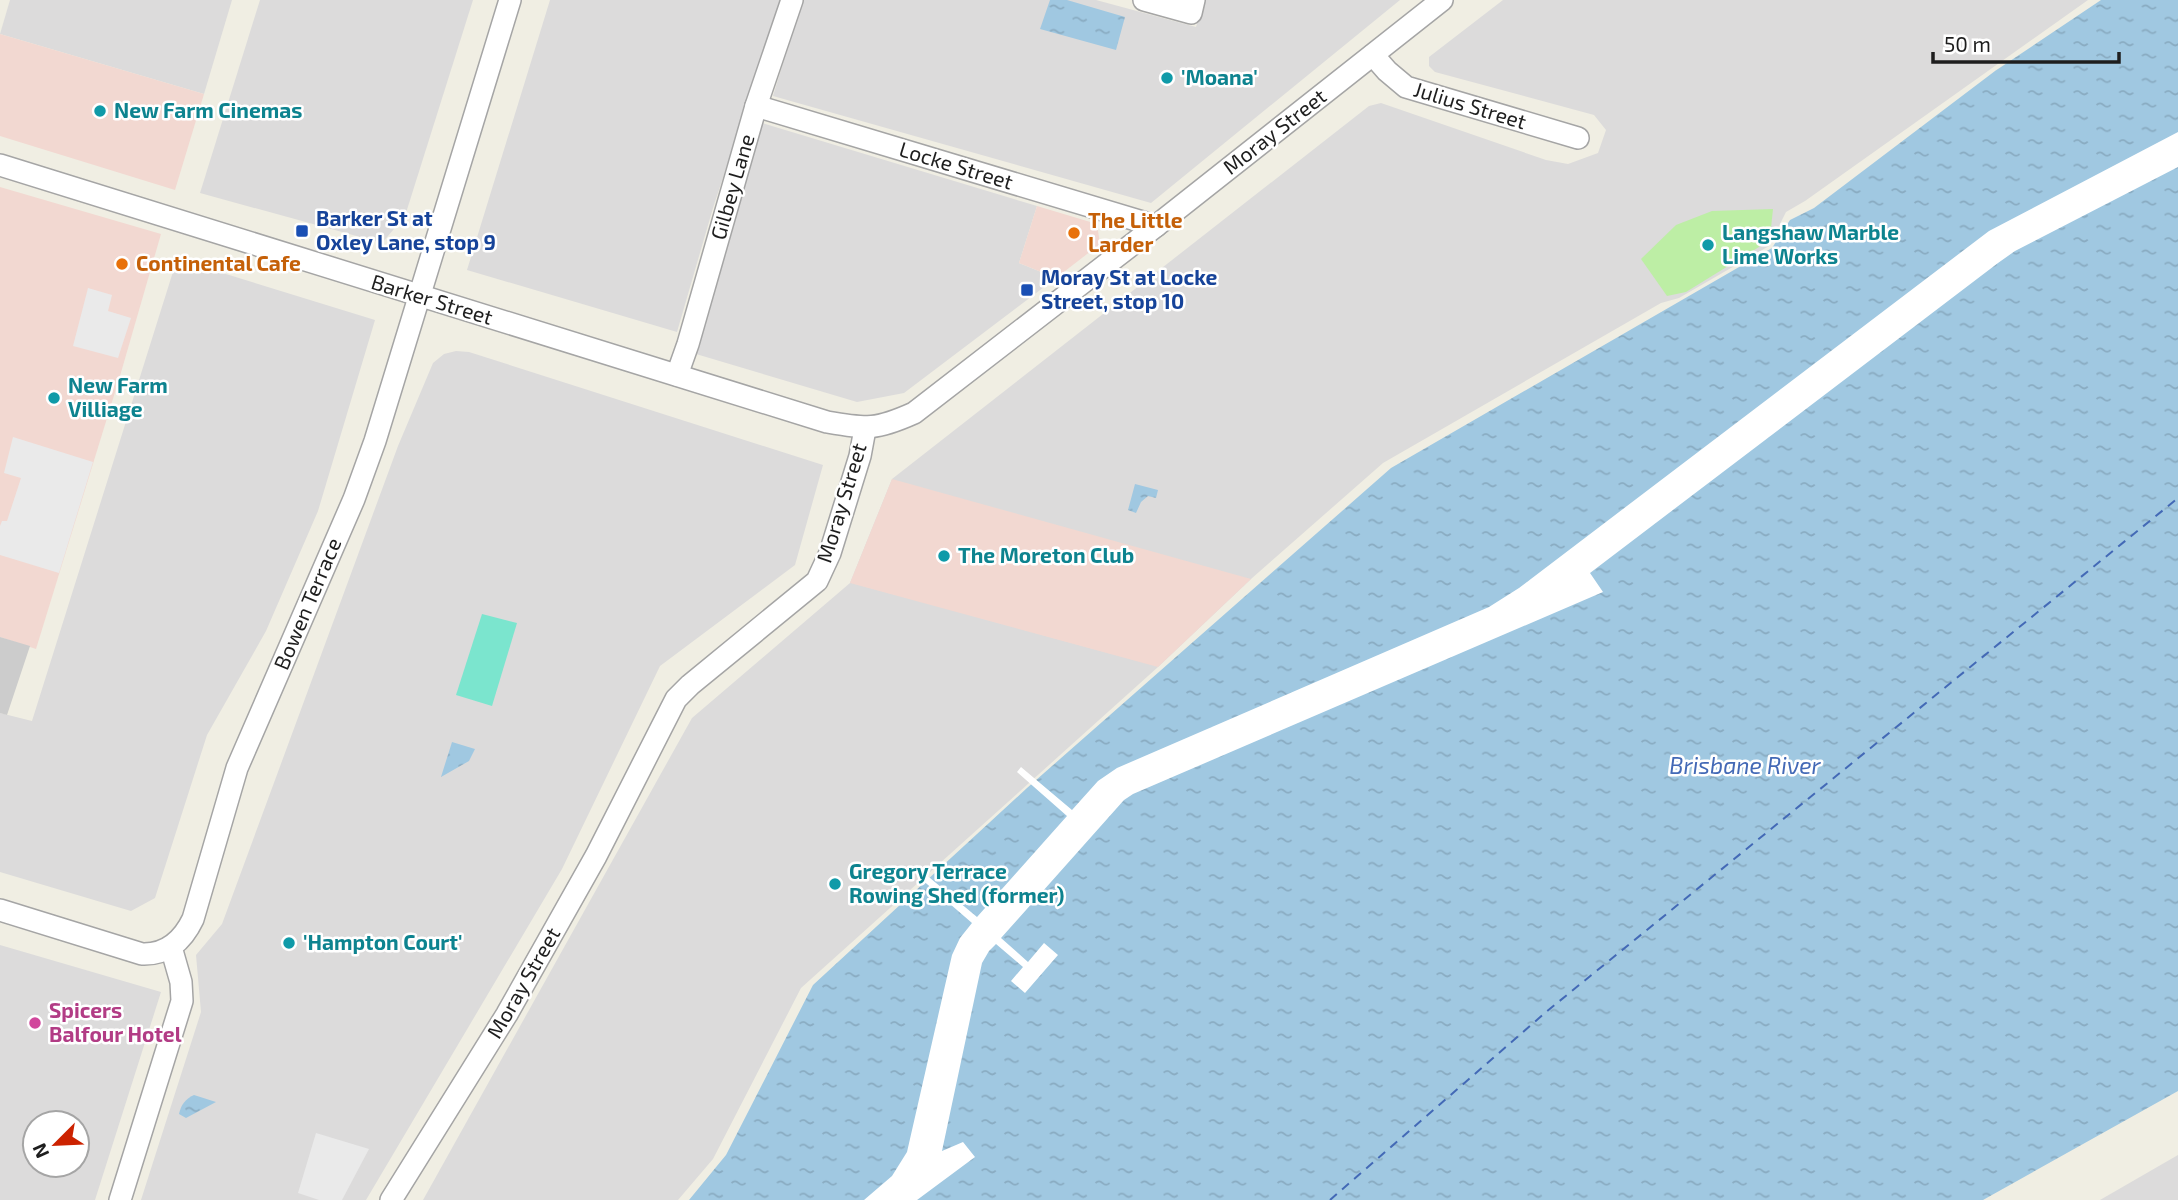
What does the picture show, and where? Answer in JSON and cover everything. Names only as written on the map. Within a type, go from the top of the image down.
[{"type":"street","name":"Bowen Terrace","points":[[171,947],[185,934],[193,919],[237,768],[354,499],[375,442],[510,0]]},
{"type":"street","name":"Gilbey Lane","points":[[677,375],[756,106],[792,0]]},
{"type":"street","points":[[1144,0],[1191,13],[1194,0]]},
{"type":"street","name":"Moray Street","points":[[391,1200],[507,1014],[596,856],[676,699],[817,581],[830,553],[860,456],[865,429],[889,424],[914,413],[1442,0]]},
{"type":"street","name":"Julius Street","points":[[1373,55],[1406,87],[1578,138]]},
{"type":"street","name":"Locke Street","points":[[756,106],[1156,226]]},
{"type":"street","name":"Barker Street","points":[[0,165],[827,422],[865,429]]},
{"type":"street","points":[[0,910],[134,953],[149,955],[171,947],[181,982],[182,1001],[120,1200]]},
{"type":"shaded area","points":[[10,0],[232,0],[204,94],[0,34]]},
{"type":"shaded area","points":[[260,0],[473,0],[405,216],[382,243],[200,193]]},
{"type":"shaded area","points":[[550,0],[781,0],[713,208],[677,332],[467,270]]},
{"type":"shaded area","points":[[802,0],[1096,0],[1196,27],[1205,0],[1400,0],[1151,203],[773,96]]},
{"type":"shaded area","points":[[1503,0],[2088,0],[1786,212],[1769,246],[1679,298],[1661,303],[1383,463],[1251,579],[1158,667],[801,988],[713,1159],[678,1200],[423,1200],[692,718],[850,583],[892,479],[1369,106],[1381,103],[1546,160],[1568,164],[1598,153],[1606,130],[1594,115],[1435,72],[1429,66],[1429,57]]},
{"type":"shaded area","name":"New Farm Cinemas","points":[[0,34],[204,94],[175,190],[0,136]]},
{"type":"shaded area","points":[[762,123],[1037,206],[1019,263],[1056,278],[904,393],[857,402],[696,354]]},
{"type":"shaded area","points":[[0,187],[161,234],[36,649],[0,637]]},
{"type":"shaded area","points":[[1037,206],[1097,224],[1100,244],[1056,278],[1019,263]]},
{"type":"shaded area","points":[[177,259],[375,320],[318,511],[266,631],[207,735],[155,898],[131,911],[0,872],[0,713],[32,721]]},
{"type":"shaded area","points":[[88,288],[112,295],[108,311],[131,318],[118,358],[73,346]]},
{"type":"shaded area","points":[[469,352],[823,465],[795,565],[660,666],[562,869],[366,1200],[141,1200],[201,1012],[196,955],[222,924],[398,446],[433,363],[444,354]]},
{"type":"shaded area","points":[[13,437],[93,462],[59,573],[0,555],[0,526],[2,521],[7,521],[21,478],[4,473]]},
{"type":"shaded area","points":[[892,479],[1251,579],[1158,667],[850,583]]},
{"type":"shaded area","points":[[482,614],[517,623],[492,706],[456,695]]},
{"type":"shaded area","points":[[0,637],[30,646],[7,715],[0,713]]},
{"type":"shaded area","points":[[0,945],[161,992],[95,1200],[0,1200]]},
{"type":"shaded area","points":[[316,1133],[369,1149],[342,1200],[319,1200],[298,1193]]},
{"type":"shaded area","points":[[2178,1155],[2178,1200],[2100,1200]]},
{"type":"green space","points":[[1773,209],[1771,228],[1759,247],[1686,292],[1667,296],[1641,259],[1676,225],[1712,211]]},
{"type":"water","points":[[1050,0],[1067,0],[1125,17],[1116,50],[1040,29]]},
{"type":"water","name":"Brisbane River","points":[[2101,0],[2178,0],[2178,1091],[1983,1200],[689,1200],[726,1155],[813,985],[1027,788],[1391,468],[1772,248],[1790,220],[1814,208],[1995,71]]},
{"type":"water","points":[[1135,484],[1158,490],[1156,498],[1148,496],[1141,502],[1136,513],[1128,510]]},
{"type":"water","points":[[452,742],[475,749],[469,761],[441,777]]},
{"type":"water","points":[[194,1095],[216,1102],[186,1118],[179,1114],[182,1105]]},
{"type":"pier","points":[[2178,132],[2178,167],[2015,251],[1998,263],[1590,573],[1603,592],[1124,800],[1001,938],[1028,962],[1044,943],[1058,955],[1025,993],[1011,981],[1023,967],[996,944],[982,963],[942,1151],[963,1142],[975,1157],[917,1200],[864,1200],[892,1176],[907,1152],[952,955],[960,938],[972,923],[920,878],[924,873],[977,917],[1067,816],[1017,772],[1021,767],[1072,810],[1098,781],[1117,768],[1489,607],[1519,588],[1989,231]]},
{"type":"ferry route","points":[[1330,1200],[1546,1012],[2178,498]]},
{"type":"place","name":"'Moana'","points":[[1167,78]]},
{"type":"place","name":"New Farm Cinemas","points":[[100,111]]},
{"type":"place","name":"Barker St at Oxley Lane, stop 9","points":[[302,231]]},
{"type":"place","name":"The Little Larder","points":[[1074,233]]},
{"type":"place","name":"Langshaw Marble Lime Works","points":[[1708,245]]},
{"type":"place","name":"Continental Cafe","points":[[122,264]]},
{"type":"place","name":"Moray St at Locke Street, stop 10","points":[[1027,290]]},
{"type":"place","name":"New Farm Villiage","points":[[54,398]]},
{"type":"place","name":"The Moreton Club","points":[[944,556]]},
{"type":"place","name":"Gregory Terrace Rowing Shed (former)","points":[[835,884]]},
{"type":"place","name":"'Hampton Court'","points":[[289,943]]},
{"type":"place","name":"Spicers Balfour Hotel","points":[[35,1023]]}]
